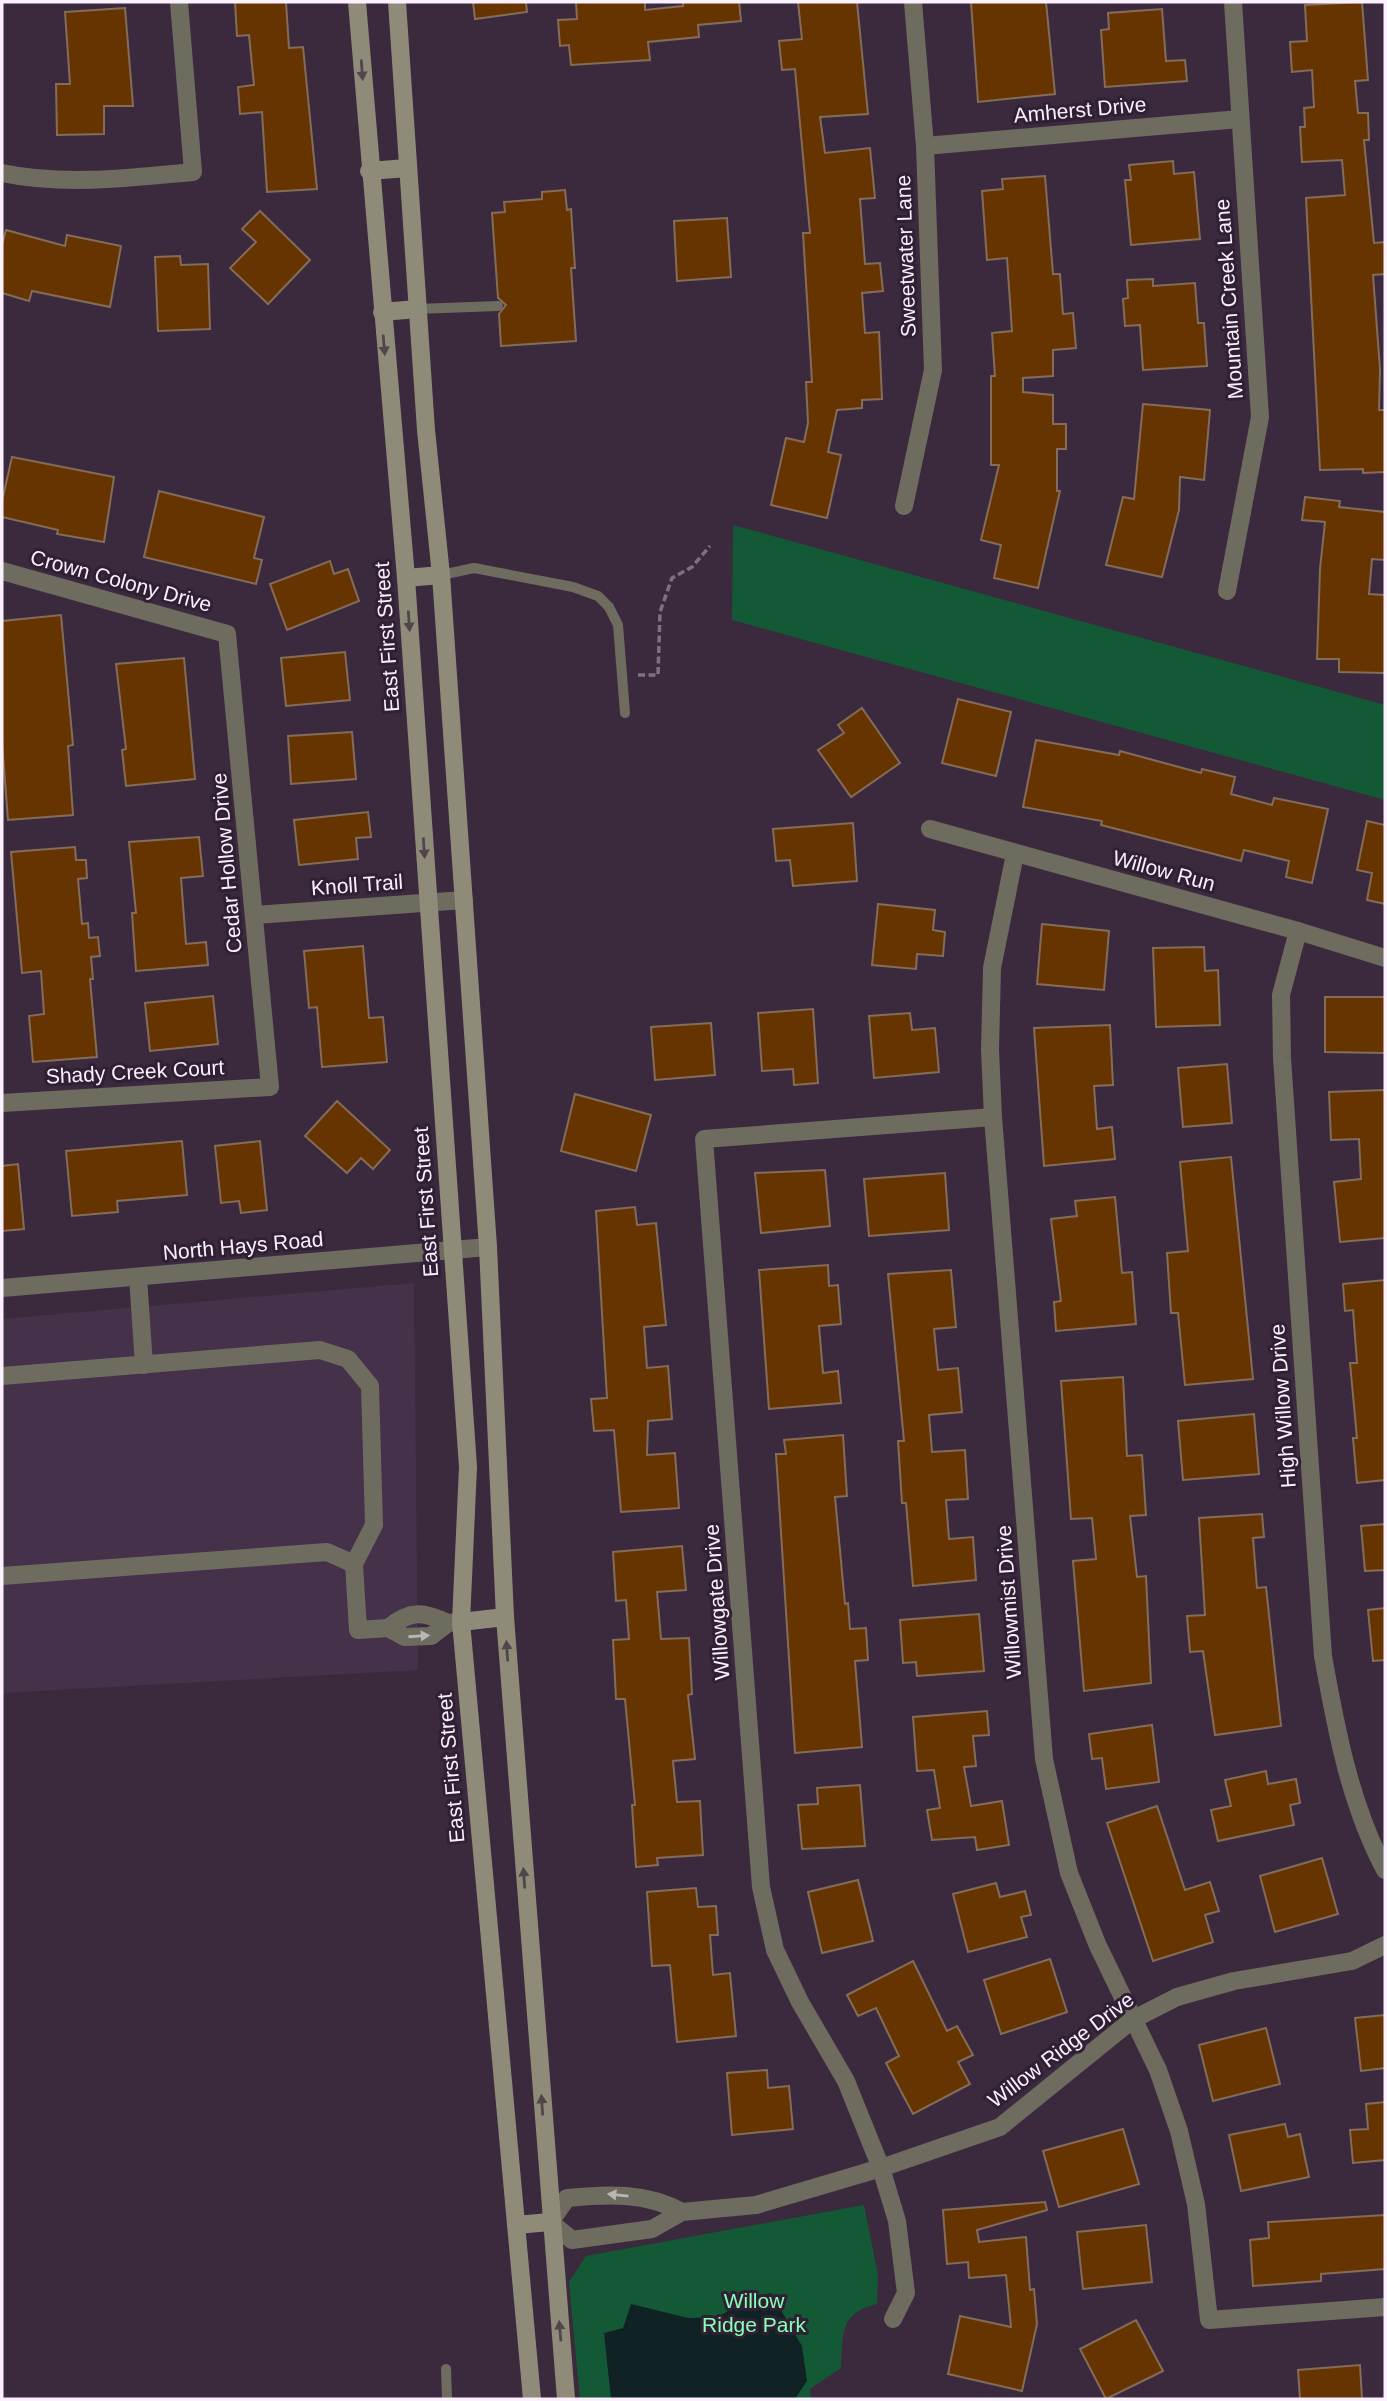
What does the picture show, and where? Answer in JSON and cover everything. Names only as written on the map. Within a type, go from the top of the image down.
[{"type":"main road","name":"East First Street","points":[[357,2],[369,171],[406,578],[468,1468],[454,1622],[532,2399]]},
{"type":"main road","points":[[397,2],[417,309],[441,575],[488,1247],[505,1617],[550,2222],[566,2399]]},
{"type":"main road","points":[[369,171],[407,168]]},
{"type":"main road","points":[[382,313],[417,309]]},
{"type":"main road","points":[[406,578],[441,575]]},
{"type":"main road","points":[[454,1622],[505,1617]]},
{"type":"main road","points":[[516,2225],[550,2222]]},
{"type":"street","points":[[2,173],[29,178],[119,179],[193,172],[180,2]]},
{"type":"street","name":"Sweetwater Lane","points":[[904,506],[933,370],[925,146],[913,2]]},
{"type":"street","name":"Mountain Creek Lane","points":[[1227,591],[1260,417],[1233,2]]},
{"type":"street","name":"Amherst Drive","points":[[925,146],[1240,120]]},
{"type":"street","name":"Crown Colony Drive","points":[[2,571],[227,634]]},
{"type":"street","name":"Cedar Hollow Drive","points":[[227,634],[271,1087]]},
{"type":"street","name":"Willow Run","points":[[930,830],[1298,931],[1385,958]]},
{"type":"street","name":"Willowmist Drive","points":[[1015,854],[992,968],[990,1050],[993,1117],[1044,1759],[1069,1873],[1132,2020],[1158,2070],[1179,2131],[1196,2204],[1209,2320],[1385,2307]]},
{"type":"street","name":"Knoll Trail","points":[[255,915],[464,900]]},
{"type":"street","name":"High Willow Drive","points":[[1298,931],[1281,995],[1282,1058],[1323,1656],[1338,1744],[1372,1845],[1385,1870]]},
{"type":"street","name":"Shady Creek Court","points":[[2,1103],[271,1087]]},
{"type":"street","name":"Willowgate Drive","points":[[892,2319],[906,2293],[897,2221],[881,2168],[846,2081],[800,2002],[775,1950],[761,1887],[704,1139],[993,1117]]},
{"type":"street","name":"North Hays Road","points":[[2,1288],[488,1247]]},
{"type":"street","points":[[138,1278],[144,1365]]},
{"type":"street","points":[[2,1376],[320,1350],[348,1359],[370,1386],[374,1525],[354,1564],[358,1630],[388,1628],[405,1637],[431,1636],[454,1622]]},
{"type":"street","points":[[2,1576],[327,1552],[354,1564]]},
{"type":"street","name":"Willow Ridge Drive","points":[[682,2212],[660,2200],[606,2194],[567,2198],[550,2222],[572,2240],[652,2229],[682,2212],[756,2205],[881,2168],[1000,2127],[1132,2020],[1177,1997],[1234,1981],[1352,1961],[1385,1945]]},
{"type":"lane","points":[[417,309],[498,306]]},
{"type":"lane","points":[[441,575],[474,568],[573,587],[598,596],[609,607],[618,625],[625,713]]},
{"type":"lane","points":[[446,2369],[447,2399]]},
{"type":"path","points":[[622,675],[658,675],[660,612],[664,596],[672,578],[692,567],[710,546]]},
{"type":"shaded area","points":[[414,1283],[418,1670],[2,1693],[2,1319]]},
{"type":"shaded area","points":[[771,2293],[802,2346],[807,2381],[795,2399],[611,2399],[604,2333],[623,2328],[631,2304],[688,2318],[719,2317],[745,2299]]},
{"type":"green space","points":[[733,525],[1385,705],[1385,800],[732,620]]},
{"type":"green space","name":"Willow Ridge Park","points":[[864,2205],[878,2275],[877,2304],[865,2308],[849,2319],[843,2335],[841,2368],[810,2389],[811,2399],[580,2399],[569,2282],[586,2256]]},
{"type":"building","points":[[235,2],[286,2],[289,48],[303,47],[317,189],[267,192],[262,112],[240,114],[238,87],[254,85],[249,35],[237,36]]},
{"type":"building","points":[[473,2],[526,2],[527,12],[475,19]]},
{"type":"building","points":[[576,2],[645,2],[645,10],[683,6],[683,2],[739,2],[741,21],[698,25],[699,37],[648,42],[650,60],[571,65],[569,45],[560,46],[558,20],[577,19]]},
{"type":"building","points":[[798,2],[857,2],[868,114],[820,117],[825,153],[870,148],[875,198],[860,199],[865,264],[880,263],[883,291],[862,293],[865,333],[879,332],[882,399],[862,400],[862,408],[837,410],[828,452],[841,455],[827,518],[771,505],[786,438],[804,442],[808,423],[806,382],[812,382],[803,233],[810,233],[795,69],[782,70],[779,41],[802,39]]},
{"type":"building","points":[[971,2],[1046,2],[1055,94],[978,102]]},
{"type":"building","points":[[1362,2],[1368,80],[1355,81],[1358,113],[1368,113],[1369,140],[1364,140],[1374,243],[1385,242],[1385,274],[1373,275],[1380,369],[1379,410],[1385,410],[1385,472],[1363,473],[1363,469],[1320,470],[1306,198],[1345,195],[1342,160],[1302,162],[1300,127],[1305,127],[1304,108],[1314,107],[1312,70],[1292,72],[1290,42],[1307,41],[1305,5]]},
{"type":"building","points":[[125,8],[133,106],[104,106],[104,134],[57,135],[56,84],[70,84],[65,12]]},
{"type":"building","points":[[1162,9],[1166,61],[1185,60],[1187,81],[1105,87],[1101,30],[1109,29],[1108,13]]},
{"type":"building","points":[[1173,161],[1174,174],[1194,172],[1200,239],[1131,245],[1125,180],[1131,180],[1129,165]]},
{"type":"building","points":[[1045,176],[1053,274],[1060,274],[1063,314],[1073,313],[1076,348],[1053,350],[1053,376],[1023,378],[1023,392],[1053,395],[1053,424],[1066,424],[1066,449],[1057,449],[1057,491],[1060,491],[1038,588],[994,578],[1001,545],[981,540],[999,465],[991,465],[991,376],[995,376],[992,333],[1012,331],[1007,258],[987,260],[982,191],[1003,189],[1002,179]]},
{"type":"building","points":[[565,190],[567,210],[571,209],[575,268],[571,268],[576,341],[501,346],[499,314],[506,305],[498,298],[492,213],[505,212],[504,202],[542,199],[542,192]]},
{"type":"building","points":[[260,211],[310,260],[268,304],[230,268],[256,242],[242,229]]},
{"type":"building","points":[[727,218],[731,277],[677,281],[674,221]]},
{"type":"building","points":[[6,230],[65,246],[67,235],[121,246],[110,307],[32,291],[29,301],[2,293],[2,245]]},
{"type":"building","points":[[180,256],[181,265],[208,264],[210,329],[158,331],[155,257]]},
{"type":"building","points":[[1153,279],[1153,286],[1195,283],[1198,323],[1204,323],[1207,366],[1143,370],[1140,325],[1125,326],[1123,299],[1128,298],[1127,280]]},
{"type":"building","points":[[1143,404],[1210,410],[1204,480],[1180,477],[1179,510],[1162,577],[1106,565],[1123,497],[1134,499]]},
{"type":"building","points":[[12,457],[114,477],[104,542],[57,534],[58,530],[2,517],[2,501]]},
{"type":"building","points":[[159,491],[264,517],[254,558],[262,560],[256,584],[144,557]]},
{"type":"building","points":[[1305,497],[1340,501],[1339,507],[1385,512],[1385,560],[1372,559],[1369,594],[1385,595],[1385,673],[1339,672],[1339,659],[1317,659],[1320,569],[1325,522],[1302,520]]},
{"type":"building","points":[[330,561],[334,574],[348,569],[359,601],[287,630],[270,584]]},
{"type":"building","points":[[61,615],[73,745],[68,746],[73,815],[8,820],[2,742],[2,621]]},
{"type":"building","points":[[345,652],[350,700],[286,706],[281,658]]},
{"type":"building","points":[[184,658],[195,779],[126,786],[122,750],[126,749],[116,664]]},
{"type":"building","points":[[958,699],[1011,712],[996,776],[942,763]]},
{"type":"building","points":[[862,708],[900,763],[851,797],[818,750],[844,733],[838,725]]},
{"type":"building","points":[[352,732],[356,779],[291,784],[288,736]]},
{"type":"building","points":[[1036,740],[1119,755],[1120,751],[1201,773],[1202,769],[1235,777],[1231,794],[1272,805],[1274,798],[1328,809],[1312,883],[1286,877],[1289,861],[1244,850],[1241,861],[1101,825],[1102,821],[1023,807]]},
{"type":"building","points":[[368,812],[371,837],[356,838],[358,859],[299,865],[294,820]]},
{"type":"building","points":[[1367,821],[1385,825],[1385,904],[1367,900],[1372,873],[1357,870]]},
{"type":"building","points":[[853,823],[857,881],[793,886],[790,860],[776,861],[773,829]]},
{"type":"building","points":[[199,837],[203,876],[181,878],[186,944],[206,942],[208,965],[136,971],[132,913],[136,913],[129,842]]},
{"type":"building","points":[[75,847],[76,860],[86,860],[87,878],[78,879],[82,924],[88,923],[89,938],[98,937],[100,956],[91,957],[93,979],[90,979],[97,1057],[33,1062],[29,1016],[44,1014],[41,971],[22,973],[11,852]]},
{"type":"building","points":[[878,904],[935,910],[933,930],[945,932],[943,956],[917,954],[916,969],[872,965]]},
{"type":"building","points":[[1042,924],[1109,931],[1104,990],[1037,984]]},
{"type":"building","points":[[363,946],[369,1018],[383,1017],[387,1062],[322,1067],[317,1007],[309,1008],[304,951]]},
{"type":"building","points":[[1204,947],[1205,971],[1218,970],[1220,1025],[1156,1027],[1153,948]]},
{"type":"building","points":[[213,996],[218,1044],[150,1051],[145,1003]]},
{"type":"building","points":[[1325,997],[1385,997],[1385,1053],[1325,1052]]},
{"type":"building","points":[[813,1009],[818,1083],[794,1085],[793,1069],[762,1071],[758,1013]]},
{"type":"building","points":[[910,1013],[912,1030],[935,1028],[939,1072],[874,1078],[869,1016]]},
{"type":"building","points":[[711,1023],[715,1075],[655,1080],[651,1027]]},
{"type":"building","points":[[1110,1025],[1113,1085],[1094,1086],[1097,1129],[1112,1127],[1115,1159],[1044,1166],[1034,1028]]},
{"type":"building","points":[[1227,1064],[1232,1123],[1183,1127],[1178,1068]]},
{"type":"building","points":[[1385,1090],[1385,1238],[1340,1242],[1334,1182],[1361,1179],[1359,1139],[1331,1140],[1329,1092]]},
{"type":"building","points":[[575,1094],[651,1115],[636,1171],[561,1151]]},
{"type":"building","points":[[337,1101],[390,1150],[373,1169],[361,1158],[347,1173],[305,1136]]},
{"type":"building","points":[[182,1141],[187,1195],[117,1201],[118,1212],[72,1216],[66,1151]]},
{"type":"building","points":[[260,1141],[267,1210],[241,1213],[239,1201],[221,1203],[215,1146]]},
{"type":"building","points":[[1231,1157],[1253,1379],[1185,1385],[1178,1313],[1171,1313],[1167,1253],[1188,1251],[1180,1162]]},
{"type":"building","points":[[18,1164],[24,1229],[2,1231],[2,1166]]},
{"type":"building","points":[[825,1170],[830,1226],[761,1233],[755,1173]]},
{"type":"building","points":[[945,1173],[949,1230],[869,1236],[864,1179]]},
{"type":"building","points":[[1115,1197],[1122,1273],[1132,1272],[1136,1324],[1056,1331],[1054,1302],[1061,1301],[1051,1219],[1077,1216],[1075,1201]]},
{"type":"building","points":[[635,1207],[637,1225],[656,1223],[666,1325],[644,1327],[647,1368],[668,1366],[672,1419],[648,1421],[647,1455],[675,1453],[679,1508],[621,1512],[614,1430],[594,1431],[591,1399],[607,1398],[596,1211]]},
{"type":"building","points":[[828,1265],[829,1286],[838,1285],[841,1324],[819,1326],[823,1373],[838,1371],[841,1403],[769,1409],[759,1270]]},
{"type":"building","points":[[951,1270],[956,1327],[934,1329],[938,1370],[958,1368],[962,1412],[929,1415],[932,1452],[965,1450],[968,1499],[946,1500],[949,1539],[973,1537],[976,1580],[913,1586],[906,1503],[902,1503],[898,1441],[904,1441],[888,1274]]},
{"type":"building","points":[[1385,1280],[1385,1480],[1357,1483],[1353,1438],[1357,1438],[1350,1363],[1357,1363],[1353,1310],[1345,1311],[1343,1284]]},
{"type":"building","points":[[1123,1377],[1127,1456],[1142,1455],[1146,1515],[1130,1516],[1137,1577],[1146,1576],[1151,1683],[1084,1691],[1073,1561],[1096,1559],[1092,1518],[1071,1519],[1061,1381]]},
{"type":"building","points":[[1254,1414],[1259,1474],[1183,1480],[1178,1421]]},
{"type":"building","points":[[843,1435],[847,1496],[835,1497],[845,1604],[848,1603],[850,1629],[866,1628],[868,1660],[855,1661],[862,1747],[795,1753],[776,1454],[786,1454],[784,1440]]},
{"type":"building","points":[[1262,1514],[1264,1537],[1253,1538],[1257,1588],[1266,1587],[1281,1726],[1215,1735],[1203,1651],[1190,1652],[1187,1616],[1205,1615],[1199,1518]]},
{"type":"building","points":[[1385,1524],[1385,1570],[1365,1571],[1361,1526]]},
{"type":"building","points":[[682,1546],[686,1590],[657,1592],[661,1639],[689,1638],[692,1694],[688,1695],[695,1759],[673,1761],[677,1802],[700,1801],[703,1855],[657,1858],[658,1865],[636,1867],[632,1805],[635,1805],[625,1699],[616,1699],[613,1640],[629,1639],[626,1600],[616,1601],[613,1552]]},
{"type":"building","points":[[1385,1608],[1385,1660],[1373,1661],[1368,1610]]},
{"type":"building","points":[[979,1614],[984,1671],[917,1676],[916,1662],[903,1663],[900,1620]]},
{"type":"building","points":[[987,1711],[989,1735],[973,1736],[976,1766],[964,1767],[971,1806],[1002,1801],[1009,1845],[977,1850],[975,1837],[932,1840],[927,1810],[940,1808],[934,1770],[917,1771],[913,1717]]},
{"type":"building","points":[[1152,1725],[1159,1782],[1106,1789],[1102,1758],[1092,1759],[1089,1734]]},
{"type":"building","points":[[1266,1771],[1268,1784],[1296,1779],[1300,1803],[1290,1805],[1294,1825],[1218,1841],[1211,1810],[1231,1806],[1225,1780]]},
{"type":"building","points":[[860,1785],[865,1846],[802,1849],[798,1805],[818,1804],[817,1788]]},
{"type":"building","points":[[1157,1806],[1185,1890],[1210,1882],[1219,1911],[1205,1915],[1213,1942],[1153,1961],[1107,1823]]},
{"type":"building","points":[[1322,1858],[1338,1914],[1275,1932],[1260,1876]]},
{"type":"building","points":[[858,1880],[873,1941],[822,1953],[808,1892]]},
{"type":"building","points":[[996,1883],[1000,1897],[1025,1891],[1031,1915],[1021,1917],[1027,1937],[968,1952],[953,1894]]},
{"type":"building","points":[[696,1888],[698,1907],[716,1906],[718,1935],[710,1935],[713,1975],[730,1973],[736,2036],[677,2042],[670,1965],[652,1966],[647,1892]]},
{"type":"building","points":[[1050,1959],[1067,2012],[1001,2034],[984,1980]]},
{"type":"building","points":[[913,1961],[947,2031],[957,2026],[973,2055],[958,2062],[970,2084],[913,2114],[886,2063],[899,2056],[876,2008],[858,2016],[847,1995]]},
{"type":"building","points":[[1385,2015],[1385,2068],[1361,2071],[1355,2018]]},
{"type":"building","points":[[1266,2028],[1280,2084],[1213,2101],[1199,2045]]},
{"type":"building","points":[[767,2070],[768,2088],[789,2086],[793,2129],[732,2135],[727,2073]]},
{"type":"building","points":[[1385,2102],[1385,2160],[1353,2163],[1350,2130],[1368,2129],[1366,2104]]},
{"type":"building","points":[[1285,2124],[1288,2137],[1300,2134],[1309,2177],[1241,2191],[1229,2135]]},
{"type":"building","points":[[1123,2129],[1139,2184],[1059,2207],[1043,2151]]},
{"type":"building","points":[[1045,2202],[1047,2210],[977,2230],[979,2242],[1026,2237],[1030,2290],[1034,2289],[1037,2324],[1022,2391],[948,2374],[960,2316],[1011,2327],[1006,2275],[969,2278],[968,2262],[947,2264],[943,2210]]},
{"type":"building","points":[[1385,2215],[1385,2269],[1321,2274],[1321,2281],[1253,2286],[1250,2240],[1269,2238],[1268,2222]]},
{"type":"building","points":[[1146,2225],[1152,2282],[1083,2289],[1077,2232]]},
{"type":"building","points":[[1136,2320],[1163,2371],[1106,2399],[1080,2349]]},
{"type":"building","points":[[1360,2365],[1362,2399],[1300,2399],[1298,2370]]}]
